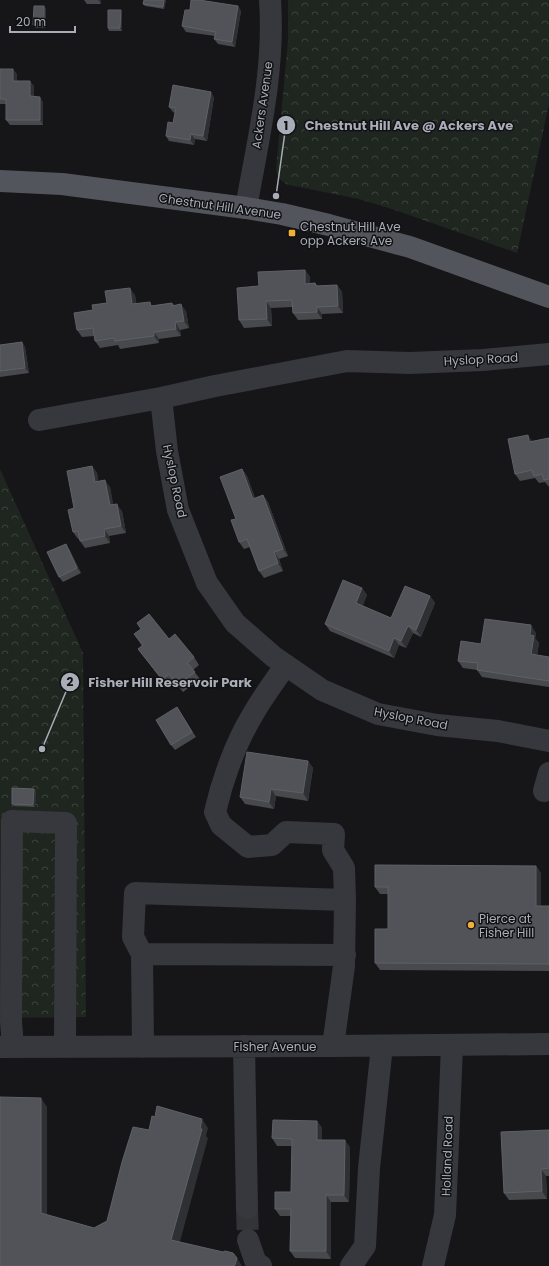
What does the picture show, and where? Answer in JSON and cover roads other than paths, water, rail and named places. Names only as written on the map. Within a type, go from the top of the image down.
[{"type":"main road","name":"Chestnut Hill Avenue","points":[[0,181],[62,184],[282,214],[410,247],[549,297]]},
{"type":"street","name":"Ackers Avenue","points":[[246,208],[264,109],[270,49],[270,0]]},
{"type":"street","name":"Hyslop Road","points":[[549,354],[483,360],[417,362],[347,361],[215,386],[161,398],[167,451],[178,510],[207,583],[235,623],[274,657],[322,690],[378,714],[437,725],[498,731],[549,741]]},
{"type":"street","points":[[39,420],[161,398]]},
{"type":"street","points":[[286,665],[251,716],[237,744],[219,794],[215,812],[221,825],[248,847],[272,845],[286,832],[334,834],[333,850],[344,868],[345,955],[333,1046]]},
{"type":"street","points":[[6,1047],[11,1021],[12,821],[66,824],[65,1047]]},
{"type":"street","points":[[143,1046],[142,954],[133,937],[134,893],[345,900]]},
{"type":"street","points":[[142,954],[345,955]]},
{"type":"street","name":"Fisher Avenue","points":[[6,1047],[452,1046],[549,1044]]},
{"type":"street","points":[[244,1046],[247,1208]]},
{"type":"street","points":[[351,1266],[365,1246],[369,1168],[382,1046]]},
{"type":"street","name":"Holland Road","points":[[433,1266],[445,1215],[452,1046]]},
{"type":"street","points":[[248,1240],[256,1263],[261,1266]]},
{"type":"tunnel","points":[[247,1208],[248,1240]]},
{"type":"place","name":"Chestnut Hill Ave @ Ackers Ave","points":[[276,196]]},
{"type":"place","name":"Chestnut Hill Ave opp Ackers Ave","points":[[292,233]]},
{"type":"place","name":"Fisher Hill Reservoir Park","points":[[42,749]]},
{"type":"place","name":"Pierce at Fisher Hill","points":[[471,925]]}]
